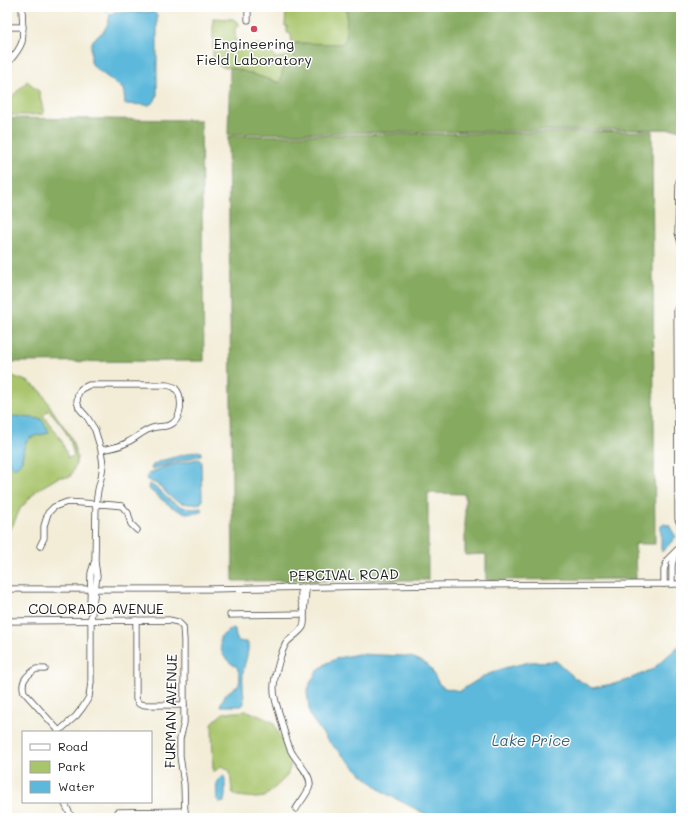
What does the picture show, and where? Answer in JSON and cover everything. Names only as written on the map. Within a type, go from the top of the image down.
[{"type":"street","points":[[7,64],[16,54],[22,42],[22,7]]},
{"type":"street","points":[[248,7],[248,20]]},
{"type":"street","points":[[7,27],[23,27]]},
{"type":"street","points":[[681,177],[679,182],[680,198],[678,233],[681,243]]},
{"type":"street","points":[[681,300],[677,309],[679,386],[678,519],[681,526]]},
{"type":"street","points":[[59,731],[83,708],[89,697],[92,682],[91,620],[94,597],[93,588],[97,576],[95,561],[96,504],[103,465],[101,450],[95,430],[79,408],[77,401],[78,394],[81,389],[89,385],[167,385],[174,387],[180,398],[180,412],[178,419],[169,425],[152,428],[129,442],[117,447],[101,450]]},
{"type":"street","points":[[40,546],[44,538],[44,526],[48,513],[54,507],[67,502],[122,506],[128,513],[131,524],[137,530]]},
{"type":"street","points":[[664,584],[664,570],[667,560],[681,546]]},
{"type":"street","points":[[672,584],[672,565],[676,550]]},
{"type":"street","name":"PERCIVAL ROAD","points":[[7,589],[210,589],[681,584]]},
{"type":"street","points":[[296,809],[309,788],[309,778],[297,762],[284,734],[274,696],[274,687],[284,646],[303,627],[303,587]]},
{"type":"street","points":[[230,615],[304,614]]},
{"type":"street","points":[[136,620],[136,699],[139,704],[146,705],[184,705]]},
{"type":"street","name":"COLORADO AVENUE","points":[[7,621],[169,620],[178,622],[183,627]]},
{"type":"street","name":"FURMAN AVENUE","points":[[183,627],[184,722],[180,739],[180,756],[184,784],[185,818]]},
{"type":"street","points":[[45,669],[36,669],[25,677],[22,686],[24,692],[57,731]]},
{"type":"street","points":[[64,803],[72,818]]},
{"type":"street","points":[[118,812],[185,811]]},
{"type":"green space","points":[[286,7],[347,7],[347,39],[342,44],[294,43],[293,63],[280,83],[213,63],[213,18],[233,19],[239,23],[235,28],[235,37],[240,47],[243,48],[245,46],[260,44],[264,46],[265,50],[269,50],[270,54],[274,55],[275,58],[290,56],[289,47],[292,46],[291,34],[287,33],[287,26],[285,26]]},
{"type":"green space","points":[[347,7],[681,7],[681,129],[228,134],[230,67],[280,83],[284,64],[293,63],[294,43],[342,44],[346,39]]},
{"type":"green space","points":[[27,81],[39,91],[44,114],[7,115],[9,109],[8,101]]},
{"type":"green space","points":[[7,118],[201,120],[204,361],[7,362]]},
{"type":"green space","points":[[652,131],[655,544],[635,544],[636,579],[486,580],[486,554],[465,555],[465,494],[428,493],[428,580],[233,581],[228,136]]},
{"type":"green space","points":[[7,374],[29,382],[41,391],[71,437],[77,457],[76,464],[70,477],[59,477],[37,490],[20,509],[12,527],[7,531],[7,457],[9,463],[22,461],[24,447],[28,440],[34,436],[49,432],[41,419],[7,423]],"holes":[[[49,410],[63,427],[70,440],[74,456],[68,458],[62,441],[43,415]]]},
{"type":"green space","points":[[248,711],[273,722],[292,762],[287,776],[265,797],[256,798],[237,796],[232,792],[230,771],[222,766],[213,772],[212,723],[223,713]]},
{"type":"water","points":[[114,12],[153,12],[157,16],[157,96],[154,102],[149,105],[125,104],[123,89],[94,67],[91,62],[91,45],[93,40],[104,31],[110,15]]},
{"type":"water","points":[[13,416],[41,419],[49,431],[28,439],[24,446],[20,464],[14,468],[8,460],[6,448],[7,423]]},
{"type":"water","points":[[198,451],[201,452],[201,455],[152,469],[151,468],[160,461]]},
{"type":"water","points":[[197,459],[201,462],[201,503],[187,504],[179,502],[155,483],[146,479],[149,473],[167,466]]},
{"type":"water","points":[[149,484],[177,504],[190,509],[200,508],[202,509],[201,512],[186,513],[173,508],[150,490]]},
{"type":"water","points":[[663,524],[669,525],[676,537],[662,552],[661,526]]},
{"type":"water","points":[[233,628],[235,629],[237,639],[239,641],[247,642],[248,644],[243,673],[244,703],[241,706],[220,706],[229,691],[239,685],[240,677],[237,667],[225,658],[221,647],[220,637]]},
{"type":"water","name":"Lake Price","points":[[681,644],[681,818],[433,818],[383,792],[354,767],[328,741],[310,716],[307,693],[311,681],[318,670],[327,663],[338,658],[358,654],[404,656],[414,658],[430,667],[439,684],[445,688],[460,691],[484,676],[504,668],[530,662],[556,661],[575,678],[592,688],[622,682],[653,669]]},
{"type":"water","points":[[224,776],[225,779],[225,793],[224,802],[221,803],[217,800],[216,787],[219,778]]},
{"type":"waterway","points":[[101,7],[110,15]]},
{"type":"place","name":"Engineering Field Laboratory","points":[[254,29]]}]
